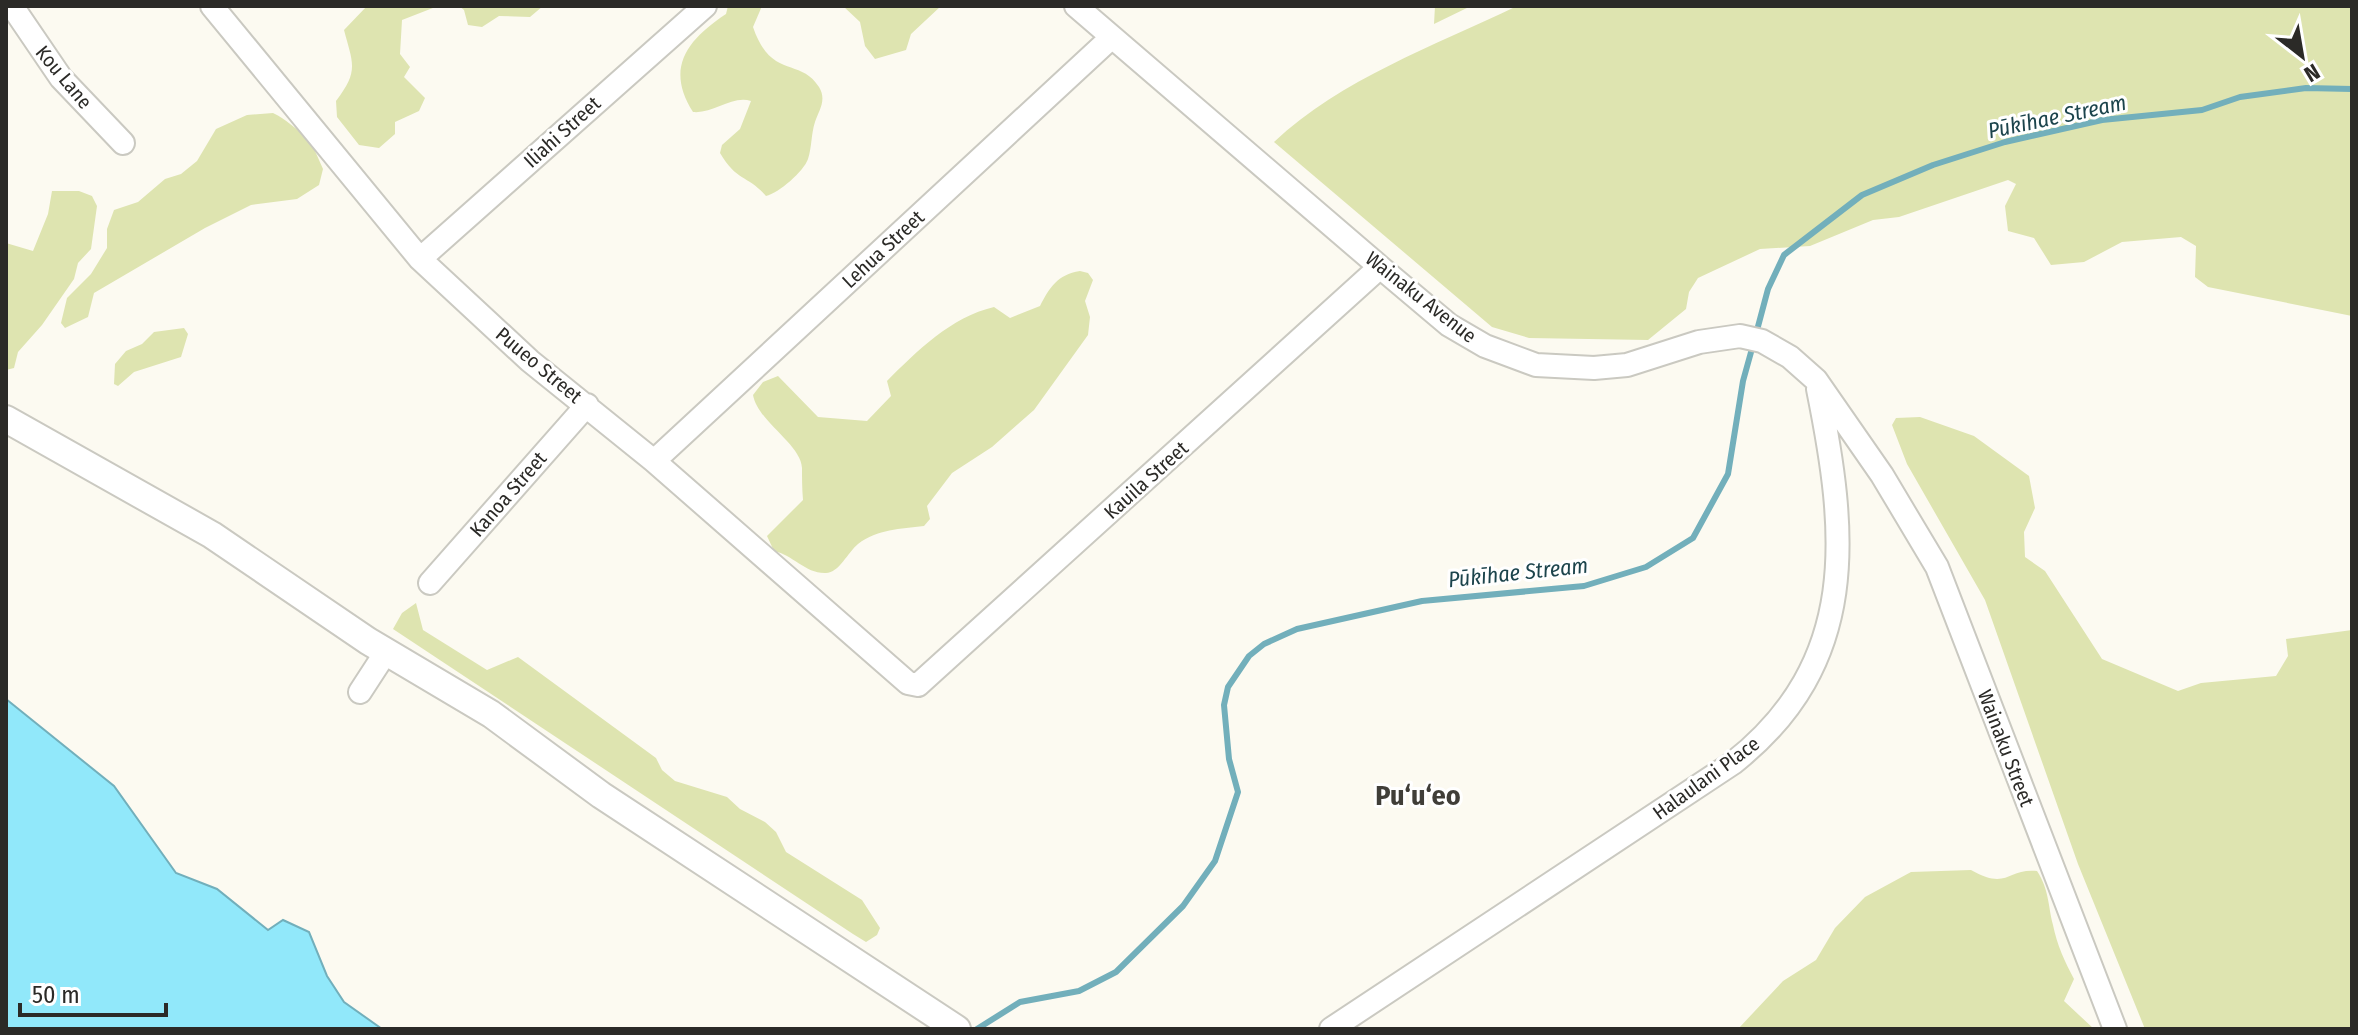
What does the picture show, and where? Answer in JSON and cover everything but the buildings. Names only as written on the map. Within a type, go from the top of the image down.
[{"type":"main road","points":[[6,419],[212,535],[386,652],[491,714],[601,795],[952,1025]]},
{"type":"street","name":"Kou Lane","points":[[12,6],[61,78],[123,143]]},
{"type":"street","name":"Puueo Street","points":[[212,6],[420,259],[530,361],[654,461],[908,683]]},
{"type":"street","name":"Iliahi Street","points":[[420,259],[705,6]]},
{"type":"street","name":"Wainaku Avenue","points":[[1076,6],[1449,325],[1485,346],[1536,365],[1565,369],[1627,365],[1714,340],[1740,336],[1762,341],[1790,357],[1816,380],[1882,475]]},
{"type":"street","name":"Lehua Street","points":[[654,461],[1112,37]]},
{"type":"street","name":"Kauila Street","points":[[908,683],[918,685],[925,682],[1380,267]]},
{"type":"street","name":"Halaulani Place","points":[[1331,1029],[1733,763],[1760,741],[1788,707],[1810,672],[1826,634],[1839,580],[1838,512],[1816,380]]},
{"type":"street","name":"Kanoa Street","points":[[430,583],[587,405]]},
{"type":"street","name":"Wainaku Street","points":[[1882,475],[1937,567],[2115,1029]]},
{"type":"street","points":[[360,692],[386,652]]},
{"type":"green space","points":[[367,6],[438,6],[402,20],[400,54],[410,67],[404,77],[425,98],[419,111],[395,122],[395,134],[379,148],[359,145],[337,117],[336,101],[348,82],[352,67],[344,30]]},
{"type":"green space","points":[[459,6],[543,6],[530,17],[499,16],[482,27],[468,25],[464,10]]},
{"type":"green space","points":[[728,6],[762,6],[753,27],[760,44],[777,61],[811,78],[822,96],[806,164],[784,186],[766,196],[737,174],[720,153],[722,145],[740,129],[751,101],[737,100],[693,112],[681,82],[684,56],[700,34],[726,14]]},
{"type":"green space","points":[[843,6],[941,6],[911,34],[906,50],[875,59],[865,46],[860,22]]},
{"type":"green space","points":[[1435,6],[1471,6],[1434,24]]},
{"type":"green space","points":[[1517,6],[2352,6],[2352,316],[2208,287],[2195,277],[2196,246],[2181,237],[2122,242],[2084,262],[2051,265],[2034,238],[2008,231],[2005,206],[2016,184],[2008,180],[1899,217],[1873,220],[1810,246],[1760,249],[1698,278],[1689,292],[1686,309],[1648,340],[1529,338],[1492,327],[1274,142],[1300,120],[1358,82]]},
{"type":"green space","points":[[273,113],[308,135],[323,169],[319,185],[297,199],[251,205],[205,228],[94,293],[88,317],[65,328],[61,323],[67,298],[91,274],[107,248],[107,229],[114,210],[138,202],[165,179],[181,174],[197,161],[216,129],[247,115]]},
{"type":"green space","points":[[52,191],[79,191],[92,196],[97,206],[91,249],[78,263],[74,279],[42,325],[18,352],[14,368],[6,370],[6,243],[33,251],[48,214]]},
{"type":"green space","points":[[1080,271],[1088,273],[1093,280],[1085,301],[1090,317],[1088,335],[1034,410],[992,447],[952,473],[927,506],[930,519],[924,526],[873,535],[858,544],[835,570],[826,573],[812,571],[774,551],[767,536],[803,500],[802,468],[795,450],[756,405],[753,395],[763,382],[778,376],[818,417],[867,421],[891,396],[887,381],[949,327],[994,307],[1010,318],[1040,306],[1055,283],[1065,275]]},
{"type":"green space","points":[[184,328],[188,334],[181,357],[134,372],[118,386],[114,384],[115,364],[126,351],[142,344],[154,332]]},
{"type":"green space","points":[[1920,417],[1974,436],[2029,476],[2035,508],[2024,532],[2025,557],[2045,571],[2102,659],[2178,691],[2201,683],[2276,676],[2288,656],[2286,639],[2352,630],[2352,1029],[2145,1029],[2078,864],[1985,600],[1907,464],[1892,425],[1896,418]]},
{"type":"green space","points":[[416,603],[423,630],[487,670],[518,657],[656,758],[662,770],[675,781],[727,797],[740,809],[765,822],[776,832],[786,852],[862,900],[880,928],[877,935],[866,942],[853,934],[393,629],[402,613]]},
{"type":"green space","points":[[1971,870],[1993,879],[2037,871],[2046,891],[2059,946],[2074,979],[2064,1001],[2094,1029],[1738,1029],[1783,981],[1816,960],[1835,928],[1865,897],[1911,872]]},
{"type":"water","points":[[6,699],[114,786],[176,873],[217,889],[268,930],[283,920],[309,932],[327,976],[344,1002],[382,1029],[6,1029]]},
{"type":"waterway","name":"Pūkīhae Stream","points":[[1756,334],[1768,289],[1784,255],[1862,195],[1933,165],[2005,142],[2102,120],[2202,110],[2240,97],[2306,88],[2352,89]]},
{"type":"waterway","name":"Pūkīhae Stream","points":[[977,1029],[1020,1002],[1079,991],[1116,972],[1183,906],[1215,861],[1238,792],[1229,759],[1224,705],[1228,687],[1249,656],[1264,644],[1297,629],[1422,601],[1584,586],[1646,567],[1693,538],[1728,474],[1743,381],[1753,345]]},
{"type":"district","name":"Pu‘u‘eo","points":[[1418,795]]}]
